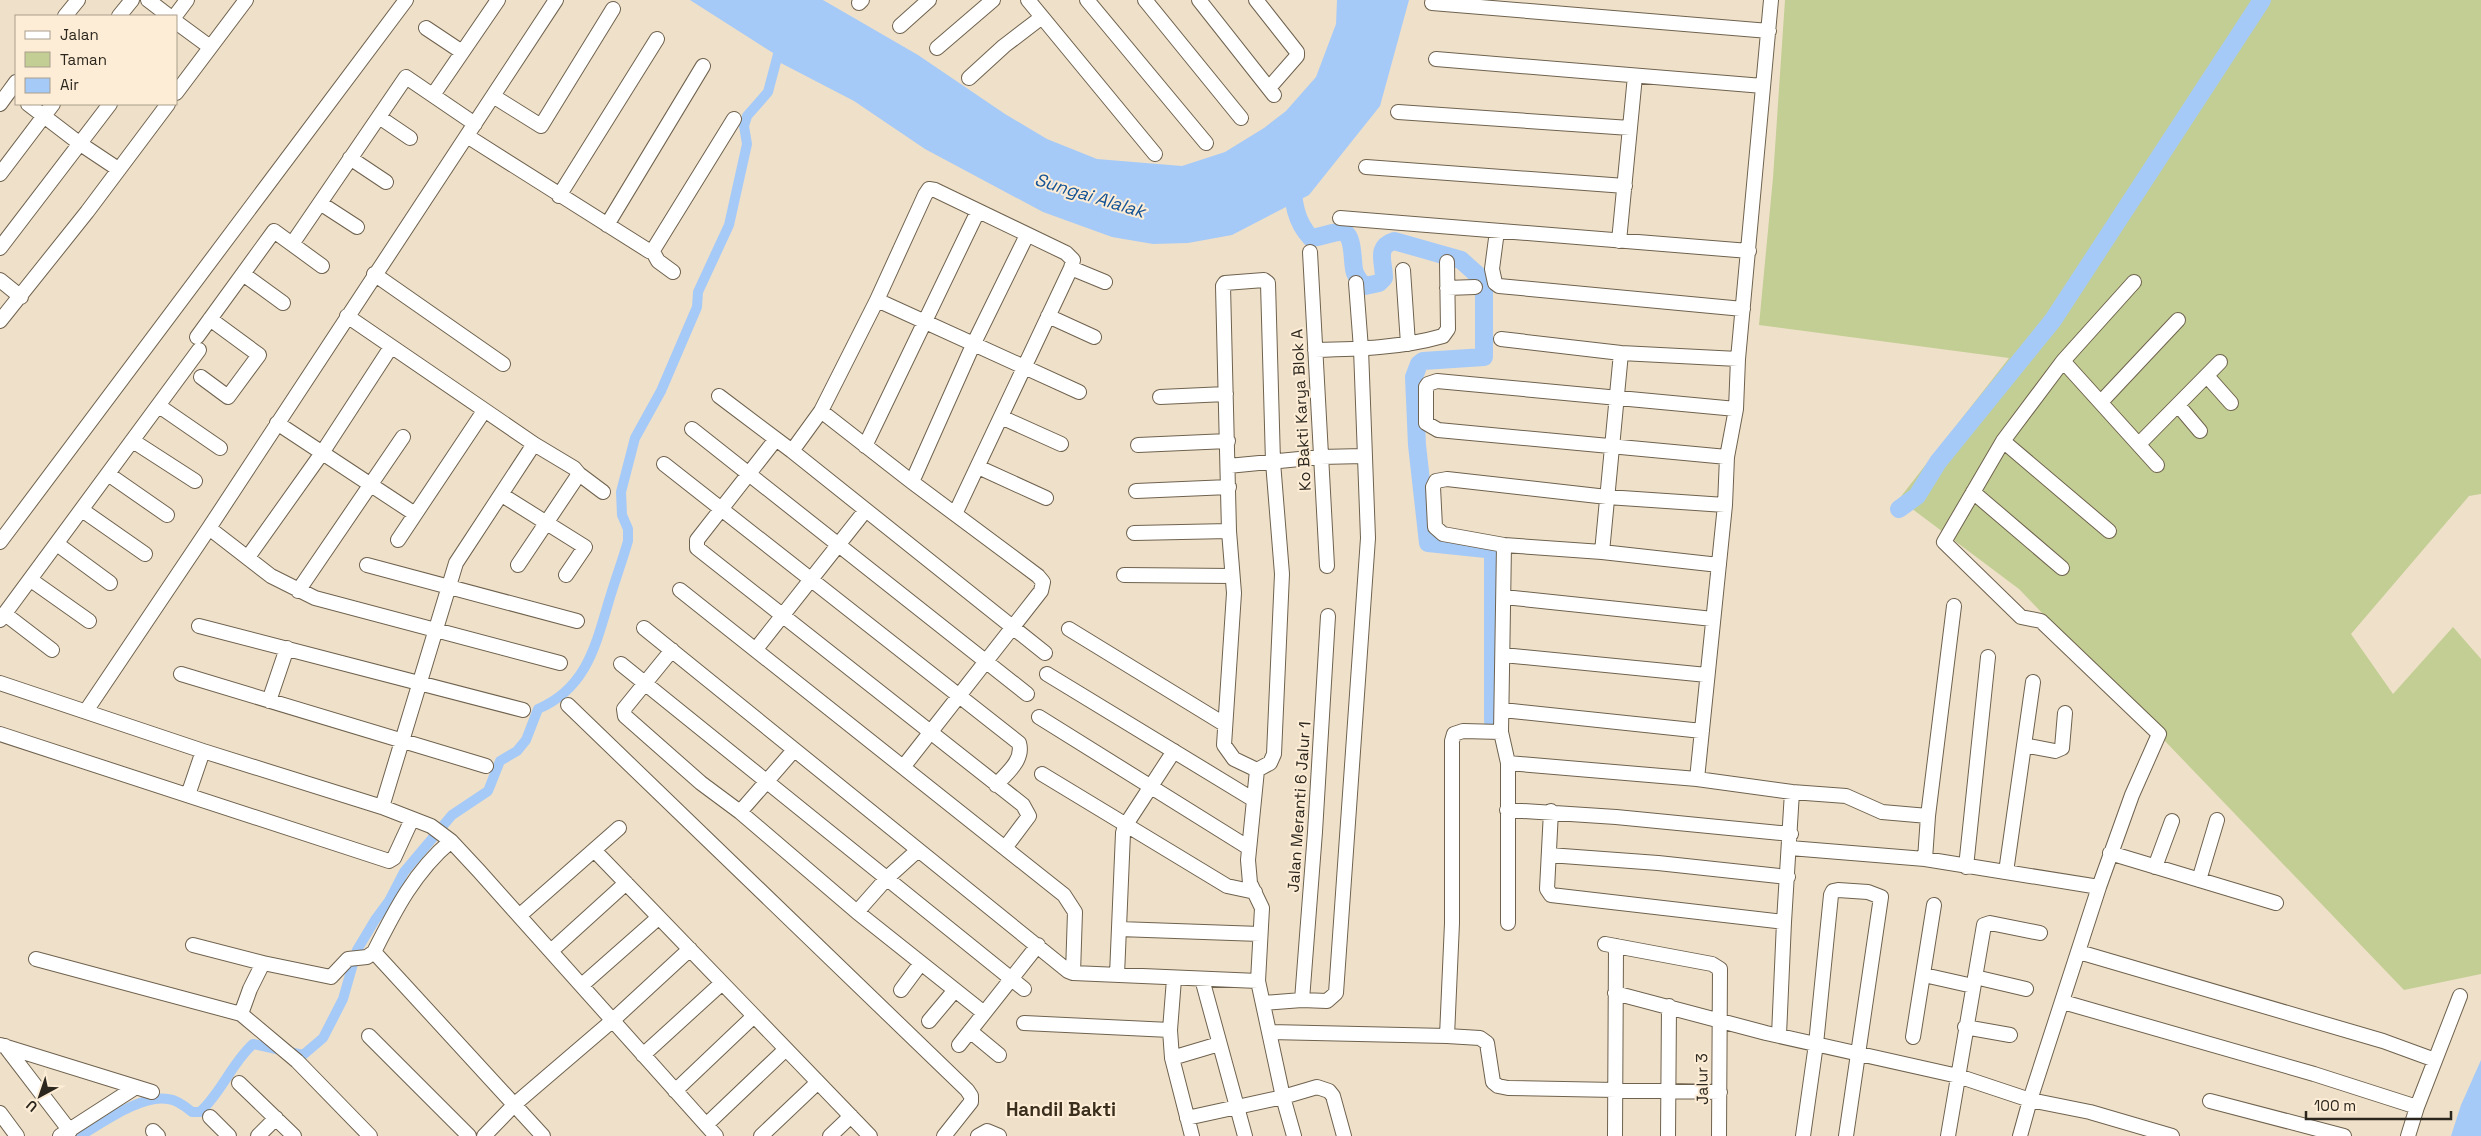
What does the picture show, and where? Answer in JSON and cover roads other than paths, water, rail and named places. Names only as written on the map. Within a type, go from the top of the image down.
[{"type":"street","points":[[66,15],[78,0]]},
{"type":"street","points":[[121,15],[132,0]]},
{"type":"street","points":[[148,0],[168,15]]},
{"type":"street","points":[[176,15],[187,0]]},
{"type":"street","points":[[178,90],[246,0]]},
{"type":"street","points":[[0,542],[406,0]]},
{"type":"street","points":[[86,711],[209,528],[276,423],[556,0]]},
{"type":"street","points":[[900,26],[929,0]]},
{"type":"street","points":[[937,48],[993,0]]},
{"type":"street","points":[[1028,0],[1155,154]]},
{"type":"street","points":[[1087,0],[1206,143]]},
{"type":"street","points":[[1145,0],[1241,118]]},
{"type":"street","points":[[1199,0],[1272,91],[1297,56],[1297,52],[1256,0]]},
{"type":"street","points":[[1697,778],[1725,505],[1727,457],[1736,409],[1738,359],[1772,0]]},
{"type":"street","points":[[433,95],[495,1]]},
{"type":"street","points":[[1432,3],[1769,31]]},
{"type":"street","points":[[494,96],[542,126],[613,8]]},
{"type":"street","points":[[969,78],[1004,46],[1042,17]]},
{"type":"street","points":[[178,23],[210,47]]},
{"type":"street","points":[[426,28],[462,52]]},
{"type":"street","points":[[559,196],[656,39]]},
{"type":"street","points":[[1436,59],[1764,86]]},
{"type":"street","points":[[606,225],[703,66]]},
{"type":"street","points":[[1619,240],[1635,76]]},
{"type":"street","points":[[292,244],[406,77],[475,124]]},
{"type":"street","points":[[0,104],[14,89]]},
{"type":"street","points":[[29,105],[79,143],[118,169]]},
{"type":"street","points":[[0,174],[52,105]]},
{"type":"street","points":[[0,248],[109,105]]},
{"type":"street","points":[[0,321],[21,297],[167,105]]},
{"type":"street","points":[[1398,112],[1630,128]]},
{"type":"street","points":[[379,117],[410,138]]},
{"type":"street","points":[[652,250],[734,119]]},
{"type":"street","points":[[467,136],[645,250],[652,250]]},
{"type":"street","points":[[350,158],[386,182]]},
{"type":"street","points":[[1366,167],[1625,186]]},
{"type":"street","points":[[792,451],[821,411],[877,300],[927,190],[935,190],[1066,253],[1073,260],[1071,268],[955,514]]},
{"type":"street","points":[[320,203],[357,228]]},
{"type":"street","points":[[864,446],[978,211]]},
{"type":"street","points":[[1340,218],[1748,251]]},
{"type":"street","points":[[52,650],[2,617],[159,406],[198,344],[210,319],[274,231],[322,266]]},
{"type":"street","points":[[1497,231],[1492,269],[1494,282],[1499,286],[1743,308]]},
{"type":"street","points":[[912,482],[1027,235]]},
{"type":"street","points":[[652,250],[658,261],[673,272]]},
{"type":"street","name":"Ko Bakti Karya Blok A","points":[[1310,252],[1327,566]]},
{"type":"street","points":[[1315,350],[1361,349],[1408,344],[1422,342],[1446,333],[1447,262]]},
{"type":"street","points":[[1071,268],[1105,282]]},
{"type":"street","points":[[1403,270],[1408,344]]},
{"type":"street","points":[[243,274],[283,304]]},
{"type":"street","points":[[374,274],[503,364]]},
{"type":"street","points":[[0,280],[21,297]]},
{"type":"street","points":[[1266,281],[1268,283],[1273,462],[1282,574],[1274,754],[1270,763],[1257,770],[1234,759],[1225,750],[1224,724],[1234,593],[1229,531],[1223,285],[1266,281]]},
{"type":"street","points":[[2020,1136],[2110,853],[2158,734],[2041,622],[2022,617],[1944,542],[2003,441],[2063,361],[2134,282]]},
{"type":"street","points":[[1263,1003],[1302,1000],[1327,1001],[1336,994],[1368,538],[1361,349],[1356,283]]},
{"type":"street","points":[[1447,288],[1475,287]]},
{"type":"street","points":[[877,300],[974,346],[1079,392]]},
{"type":"street","points":[[347,316],[534,444],[574,468],[603,492]]},
{"type":"street","points":[[1048,316],[1094,337]]},
{"type":"street","points":[[201,377],[228,397],[259,355],[210,319]]},
{"type":"street","points":[[2101,402],[2178,320]]},
{"type":"street","points":[[1501,339],[1621,353],[1738,359]]},
{"type":"street","points":[[248,557],[322,454],[391,347]]},
{"type":"street","points":[[1602,552],[1621,353]]},
{"type":"street","points":[[2063,361],[2157,465]]},
{"type":"street","points":[[2138,444],[2220,362]]},
{"type":"street","points":[[2207,376],[2231,402]]},
{"type":"street","points":[[1727,457],[1438,430],[1426,423],[1426,387],[1428,384],[1437,381],[1736,409]]},
{"type":"street","points":[[1160,397],[1226,394]]},
{"type":"street","points":[[719,396],[792,451],[865,511],[1046,653]]},
{"type":"street","points":[[2178,405],[2200,430]]},
{"type":"street","points":[[159,406],[220,448]]},
{"type":"street","points":[[398,540],[484,410]]},
{"type":"street","points":[[821,411],[864,446],[1038,576],[1043,582],[1041,591],[904,766]]},
{"type":"street","points":[[1001,418],[1061,444]]},
{"type":"street","points":[[276,423],[415,514]]},
{"type":"street","points":[[692,429],[1027,694]]},
{"type":"street","points":[[298,591],[403,437]]},
{"type":"street","points":[[776,439],[696,540],[697,548],[1023,805],[1028,812],[1026,821],[1005,848]]},
{"type":"street","points":[[133,441],[195,481]]},
{"type":"street","points":[[1138,445],[1228,441]]},
{"type":"street","points":[[2003,441],[2110,531]]},
{"type":"street","points":[[382,807],[459,558],[534,444]]},
{"type":"street","points":[[1228,466],[1320,457],[1364,456]]},
{"type":"street","points":[[664,464],[810,581],[1019,743],[1021,751],[1018,760],[996,785]]},
{"type":"street","points":[[978,467],[1046,498]]},
{"type":"street","points":[[108,474],[167,515]]},
{"type":"street","points":[[518,565],[545,522],[579,474]]},
{"type":"street","points":[[1718,565],[1602,552],[1504,545],[1443,534],[1437,531],[1434,521],[1433,487],[1436,481],[1447,479],[1607,497],[1725,505]]},
{"type":"street","points":[[1136,491],[1229,487]]},
{"type":"street","points":[[1973,492],[2062,568]]},
{"type":"street","points":[[502,495],[585,548],[566,575]]},
{"type":"street","points":[[82,510],[145,554]]},
{"type":"street","points":[[756,649],[865,511]]},
{"type":"street","points":[[209,528],[271,576],[298,591],[337,606],[560,663]]},
{"type":"street","points":[[1134,533],[1229,531]]},
{"type":"street","points":[[57,544],[110,583]]},
{"type":"street","points":[[1504,545],[1503,710],[1501,732],[1508,762],[1508,923]]},
{"type":"street","points":[[367,566],[577,621]]},
{"type":"street","points":[[1124,575],[1232,576]]},
{"type":"street","points":[[31,580],[89,622]]},
{"type":"street","points":[[680,590],[904,766],[1064,895],[1073,906],[1073,973]]},
{"type":"street","points":[[1504,597],[1713,619]]},
{"type":"street","points":[[1925,859],[1928,816],[1954,606]]},
{"type":"street","name":"Jalan Meranti 6 Jalur 1","points":[[1302,1000],[1328,616]]},
{"type":"street","points":[[199,626],[523,710]]},
{"type":"street","points":[[644,628],[1073,973],[1174,979],[1258,981]]},
{"type":"street","points":[[1069,629],[1224,724]]},
{"type":"street","points":[[269,701],[287,648]]},
{"type":"street","points":[[672,650],[624,708],[625,716],[700,783],[740,812],[857,912],[984,1014]]},
{"type":"street","points":[[1503,655],[1707,675]]},
{"type":"street","points":[[1966,867],[1988,657]]},
{"type":"street","points":[[622,664],[1024,989]]},
{"type":"street","points":[[181,674],[486,766]]},
{"type":"street","points":[[1047,674],[1254,800]]},
{"type":"street","points":[[2006,872],[2033,682]]},
{"type":"street","points":[[0,683],[203,752],[382,807],[431,826],[448,839],[519,916],[716,1136]]},
{"type":"street","points":[[568,705],[967,1090],[971,1096],[970,1102],[944,1136]]},
{"type":"street","points":[[1503,710],[1702,730]]},
{"type":"street","points":[[2024,745],[2055,751],[2062,748],[2065,713]]},
{"type":"street","points":[[1038,717],[1249,848]]},
{"type":"street","points":[[1447,1036],[1452,923],[1452,741],[1454,734],[1458,732],[1501,732]]},
{"type":"street","points":[[0,734],[389,861],[394,858],[412,819]]},
{"type":"street","points":[[740,812],[794,750]]},
{"type":"street","points":[[1117,975],[1125,826],[1174,750]]},
{"type":"street","points":[[188,795],[203,752]]},
{"type":"street","points":[[1508,762],[1697,778],[1792,792],[1846,796],[1882,812],[1928,816]]},
{"type":"street","points":[[1257,770],[1248,876],[1262,908],[1258,981],[1283,1097],[1294,1136]]},
{"type":"street","points":[[1042,774],[1227,886],[1255,892]]},
{"type":"street","points":[[1780,1035],[1784,922],[1792,792]]},
{"type":"street","points":[[1507,810],[1551,811],[1790,841],[1925,859],[2100,887]]},
{"type":"street","points":[[1551,811],[1547,890],[1551,895],[1784,922]]},
{"type":"street","points":[[2199,880],[2217,820]]},
{"type":"street","points":[[2155,867],[2172,821]]},
{"type":"street","points":[[519,916],[619,828]]},
{"type":"street","points":[[193,945],[263,963],[331,977],[335,976],[345,961],[363,956],[410,886],[448,839]]},
{"type":"street","points":[[594,850],[870,1136]]},
{"type":"street","points":[[857,912],[887,878],[918,850]]},
{"type":"street","points":[[2110,853],[2276,904]]},
{"type":"street","points":[[1549,855],[1658,862],[1788,877]]},
{"type":"street","points":[[551,952],[626,883]]},
{"type":"street","points":[[1803,1136],[1816,1044],[1833,890],[1868,892],[1882,898],[1860,1055],[1846,1136]]},
{"type":"street","points":[[1913,1037],[1934,904]]},
{"type":"street","points":[[582,986],[658,918]]},
{"type":"street","points":[[1948,1136],[1965,1027],[1985,923],[2040,933]]},
{"type":"street","points":[[1119,929],[1260,934]]},
{"type":"street","points":[[959,1045],[1038,945]]},
{"type":"street","name":"Jalur 3","points":[[1615,993],[1610,945],[1712,964],[1720,970],[1718,1021],[1719,1136]]},
{"type":"street","points":[[484,1136],[515,1104],[612,1021],[690,949]]},
{"type":"street","points":[[2079,952],[2383,1042],[2435,1060]]},
{"type":"street","points":[[363,956],[515,1104],[543,1136]]},
{"type":"street","points":[[36,959],[241,1014],[294,1058],[370,1136]]},
{"type":"street","points":[[241,1014],[250,988],[263,963]]},
{"type":"street","points":[[901,990],[921,963]]},
{"type":"street","points":[[1924,975],[2026,989]]},
{"type":"street","points":[[1174,979],[1170,1030],[1172,1058],[1192,1136]]},
{"type":"street","points":[[1202,979],[1245,1136]]},
{"type":"street","points":[[644,1055],[722,983]]},
{"type":"street","points":[[929,1021],[955,990]]},
{"type":"street","points":[[1615,1136],[1615,993],[1669,1006],[1718,1021],[1958,1076],[2030,1100],[2090,1112],[2172,1136]]},
{"type":"street","points":[[2408,1136],[2417,1107],[2460,996]]},
{"type":"street","points":[[2062,1002],[2276,1063],[2417,1107]]},
{"type":"street","points":[[1668,1136],[1670,1090],[1669,1006]]},
{"type":"street","points":[[675,1090],[754,1016]]},
{"type":"street","points":[[1024,1023],[1170,1030]]},
{"type":"street","points":[[1965,1027],[2010,1035]]},
{"type":"street","points":[[970,1031],[999,1055]]},
{"type":"street","points":[[1270,1032],[1480,1038],[1487,1043],[1492,1075],[1498,1086],[1508,1088],[1720,1092]]},
{"type":"street","points":[[369,1036],[469,1136]]},
{"type":"street","points":[[1172,1058],[1219,1044]]},
{"type":"street","points":[[2,1046],[152,1092]]},
{"type":"street","points":[[2,1046],[65,1134],[136,1087]]},
{"type":"street","points":[[706,1125],[786,1049]]},
{"type":"street","points":[[761,1136],[818,1082]]},
{"type":"street","points":[[239,1083],[294,1136]]},
{"type":"street","points":[[1187,1118],[1238,1108],[1318,1087],[1328,1091],[1333,1096],[1344,1136]]},
{"type":"street","points":[[2210,1101],[2344,1136]]},
{"type":"street","points":[[0,1113],[17,1136]]},
{"type":"street","points":[[210,1116],[229,1136]]},
{"type":"street","points":[[830,1136],[851,1116]]},
{"type":"street","points":[[258,1136],[276,1118]]},
{"type":"street","points":[[978,1136],[987,1131],[999,1136]]},
{"type":"water","name":"Sungai Alalak","points":[[690,0],[823,0],[918,55],[1005,114],[1047,139],[1097,159],[1182,166],[1225,152],[1264,128],[1286,111],[1316,77],[1336,24],[1337,0],[1409,0],[1380,106],[1309,195],[1232,235],[1188,243],[1153,244],[1112,237],[1043,212],[925,149],[854,101],[775,60],[781,58]]},
{"type":"water","points":[[2481,1060],[2481,1136],[2451,1136],[2461,1105]]},
{"type":"waterway","points":[[1899,509],[1917,496],[1938,462],[2053,320],[2262,0]]},
{"type":"waterway","points":[[80,1136],[122,1111],[146,1101],[158,1099],[171,1100],[192,1112],[200,1112],[253,1044],[303,1055],[323,1038],[343,999],[357,950],[389,901],[404,872],[452,815],[488,791],[500,761],[517,751],[526,740],[538,709],[554,701],[567,690],[586,666],[593,651],[628,541],[628,529],[622,515],[621,492],[635,438],[661,391],[697,307],[698,292],[729,225],[747,144],[744,126],[747,116],[768,92],[781,43]]},
{"type":"waterway","points":[[1292,179],[1293,195],[1301,225],[1311,238],[1339,232],[1348,236],[1352,248],[1355,273],[1365,286],[1379,283],[1384,278],[1382,251],[1384,247],[1394,241],[1461,260],[1481,278],[1484,289],[1484,357],[1423,361],[1419,364],[1414,377],[1417,445],[1428,543],[1486,549],[1490,550],[1493,555],[1493,721]]},
{"type":"district","name":"Handil Bakti","points":[[1061,1109]]}]
